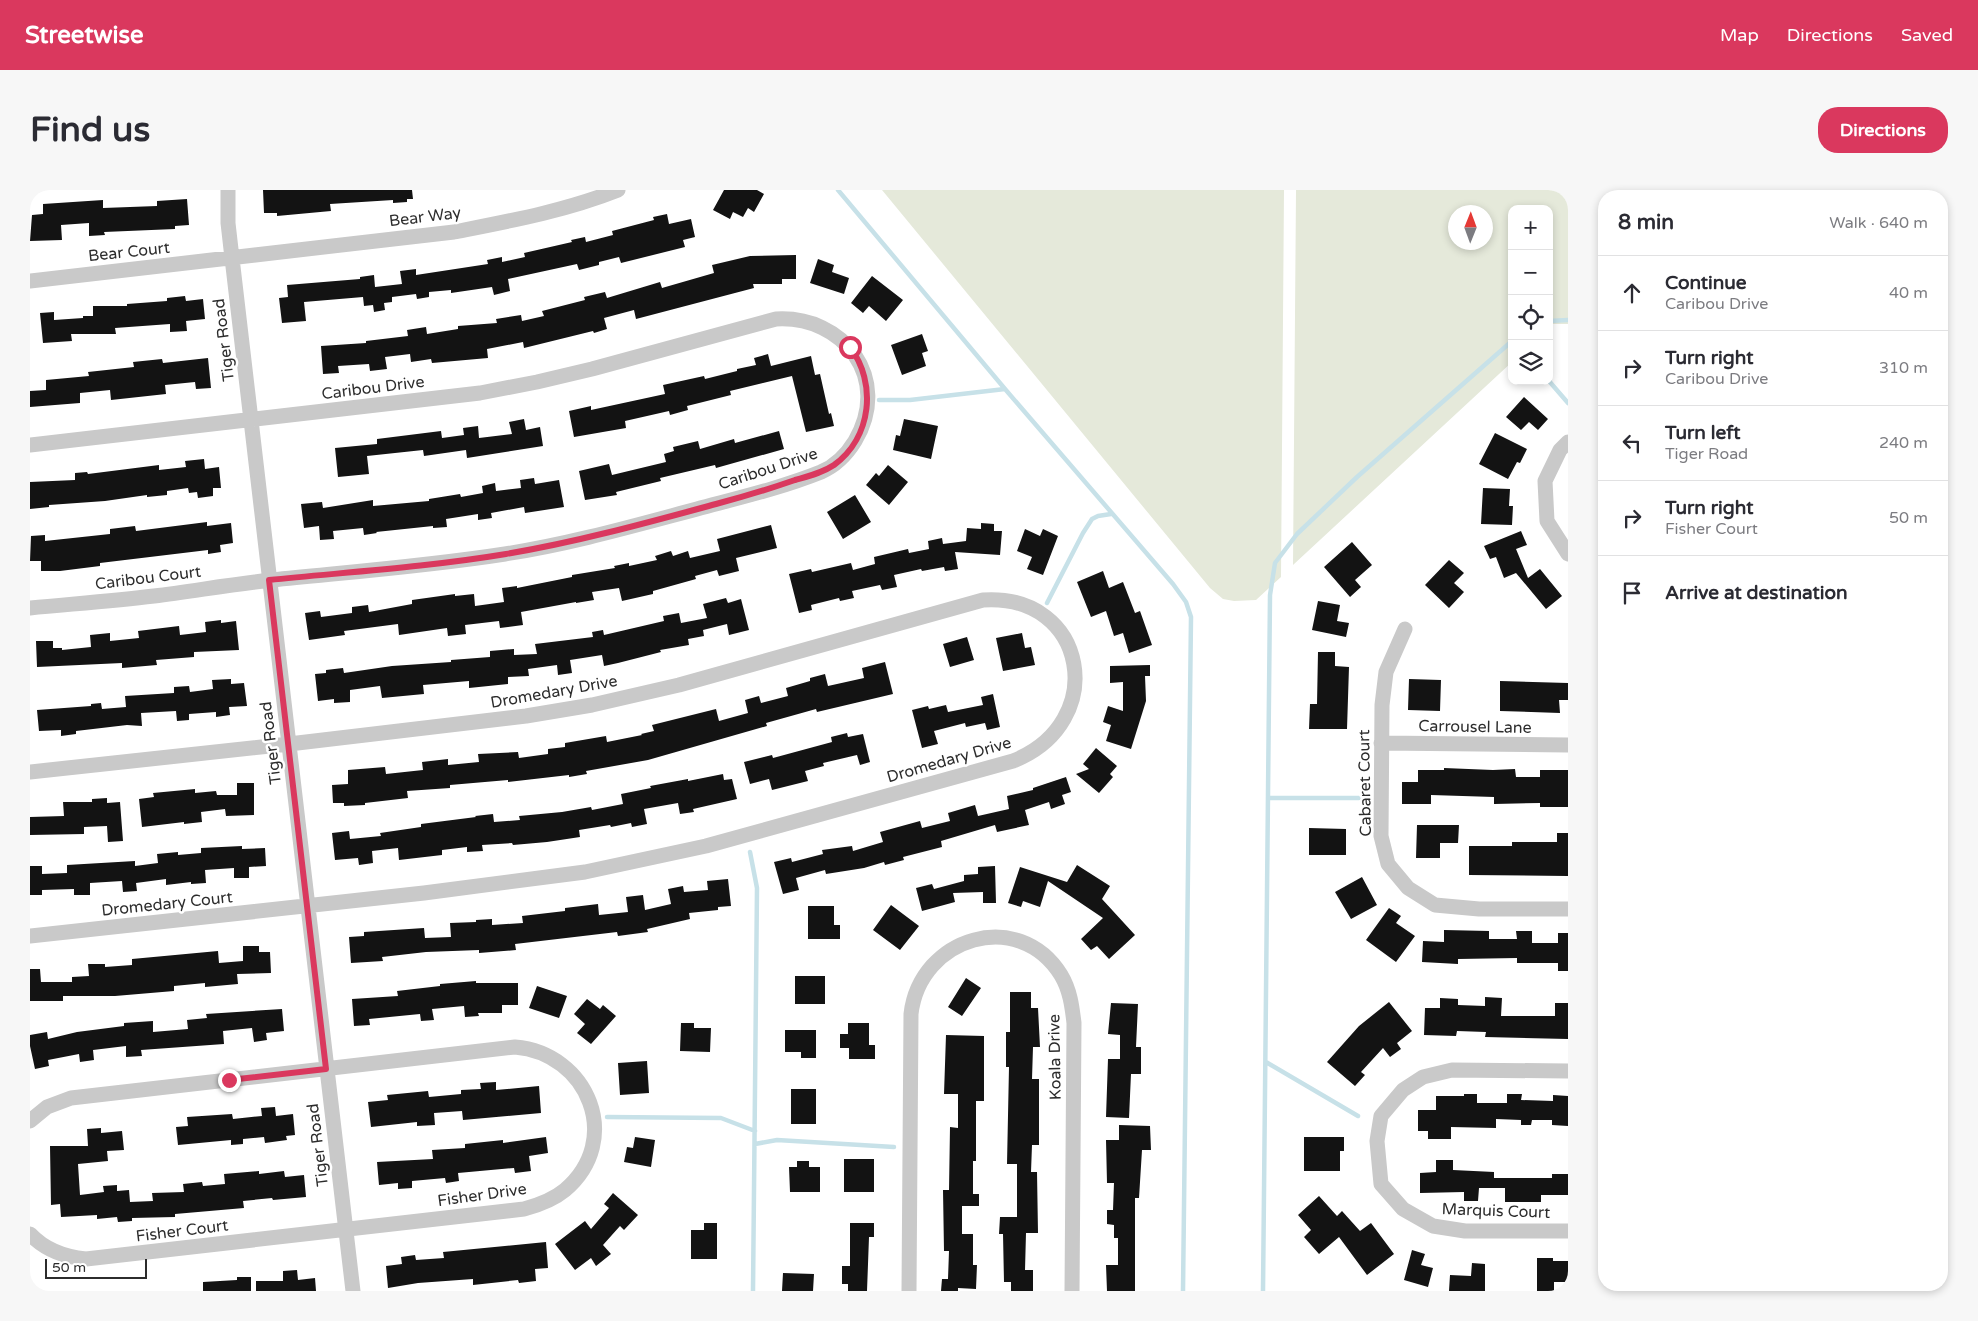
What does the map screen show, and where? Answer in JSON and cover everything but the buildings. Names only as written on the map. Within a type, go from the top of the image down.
[{"type":"street","name":"Tiger Road","points":[[228,190],[228,223],[353,1291]]},
{"type":"street","name":"Bear Way","points":[[232,258],[454,232],[523,219],[578,205],[618,190]]},
{"type":"street","name":"Bear Court","points":[[30,280],[232,258]]},
{"type":"street","name":"Caribou Drive","points":[[251,420],[480,393],[592,369],[766,320],[786,318],[816,324],[842,340],[856,355],[862,367],[867,394],[864,420],[856,439],[844,455],[823,471],[764,491],[598,536],[505,554],[269,580]]},
{"type":"street","points":[[30,445],[251,420]]},
{"type":"street","points":[[1568,442],[1560,450],[1545,481],[1548,521],[1568,554]]},
{"type":"street","name":"Caribou Court","points":[[30,608],[154,596],[269,580]]},
{"type":"street","name":"Dromedary Drive","points":[[289,744],[526,716],[592,705],[679,685],[983,600],[1017,602],[1047,618],[1062,635],[1071,653],[1075,668],[1073,700],[1059,728],[1039,748],[1013,761],[706,846],[637,862],[550,878],[308,906]]},
{"type":"street","name":"Cabaret Court","points":[[1405,629],[1386,672],[1382,706],[1381,836],[1388,864],[1408,888],[1435,905],[1479,909],[1568,909]]},
{"type":"street","name":"Carrousel Lane","points":[[1381,743],[1568,745]]},
{"type":"street","points":[[30,772],[289,744]]},
{"type":"street","name":"Dromedary Court","points":[[30,936],[308,906]]},
{"type":"street","name":"Koala Drive","points":[[908,1291],[911,1014],[914,996],[922,978],[941,956],[969,941],[995,938],[1021,942],[1043,955],[1061,975],[1067,986],[1072,1003],[1074,1023],[1072,1291]]},
{"type":"street","name":"Fisher Drive","points":[[326,1069],[505,1047],[525,1048],[552,1057],[568,1069],[581,1084],[589,1100],[593,1116],[594,1132],[591,1149],[585,1164],[566,1189],[539,1205],[524,1209],[346,1229]]},
{"type":"street","points":[[30,1121],[47,1107],[71,1098],[326,1069]]},
{"type":"street","name":"Marquis Court","points":[[1568,1071],[1452,1070],[1423,1076],[1403,1090],[1381,1116],[1377,1141],[1381,1184],[1403,1210],[1433,1226],[1465,1231],[1568,1231]]},
{"type":"street","name":"Fisher Court","points":[[30,1234],[51,1250],[62,1255],[86,1259],[346,1229]]},
{"type":"shaded area","points":[[882,190],[1284,190],[1281,577],[1256,600],[1234,601],[1223,599],[1210,588]]},
{"type":"shaded area","points":[[1296,190],[1568,190],[1568,324],[1553,324],[1553,205],[1508,205],[1508,366],[1293,565]]},
{"type":"waterway","points":[[838,190],[1005,389],[1173,584],[1186,602],[1191,617],[1183,1291]]},
{"type":"waterway","points":[[1553,321],[1568,320]]},
{"type":"waterway","points":[[1263,1291],[1270,595],[1275,563],[1297,534],[1357,477],[1508,345]]},
{"type":"waterway","points":[[1552,385],[1568,403]]},
{"type":"waterway","points":[[879,400],[910,400],[1005,389]]},
{"type":"waterway","points":[[1047,603],[1092,519],[1111,514]]},
{"type":"waterway","points":[[1268,798],[1359,798]]},
{"type":"waterway","points":[[750,852],[757,888],[753,1291]]},
{"type":"waterway","points":[[1266,1062],[1358,1116]]},
{"type":"waterway","points":[[607,1117],[721,1118],[755,1131]]},
{"type":"waterway","points":[[755,1144],[777,1140],[894,1147]]},
{"type":"route","points":[[229,1080],[326,1069],[269,580],[392,568],[505,554],[598,536],[764,491],[823,471],[844,455],[853,444],[860,433],[867,407],[866,380],[862,367],[850,347]]}]
